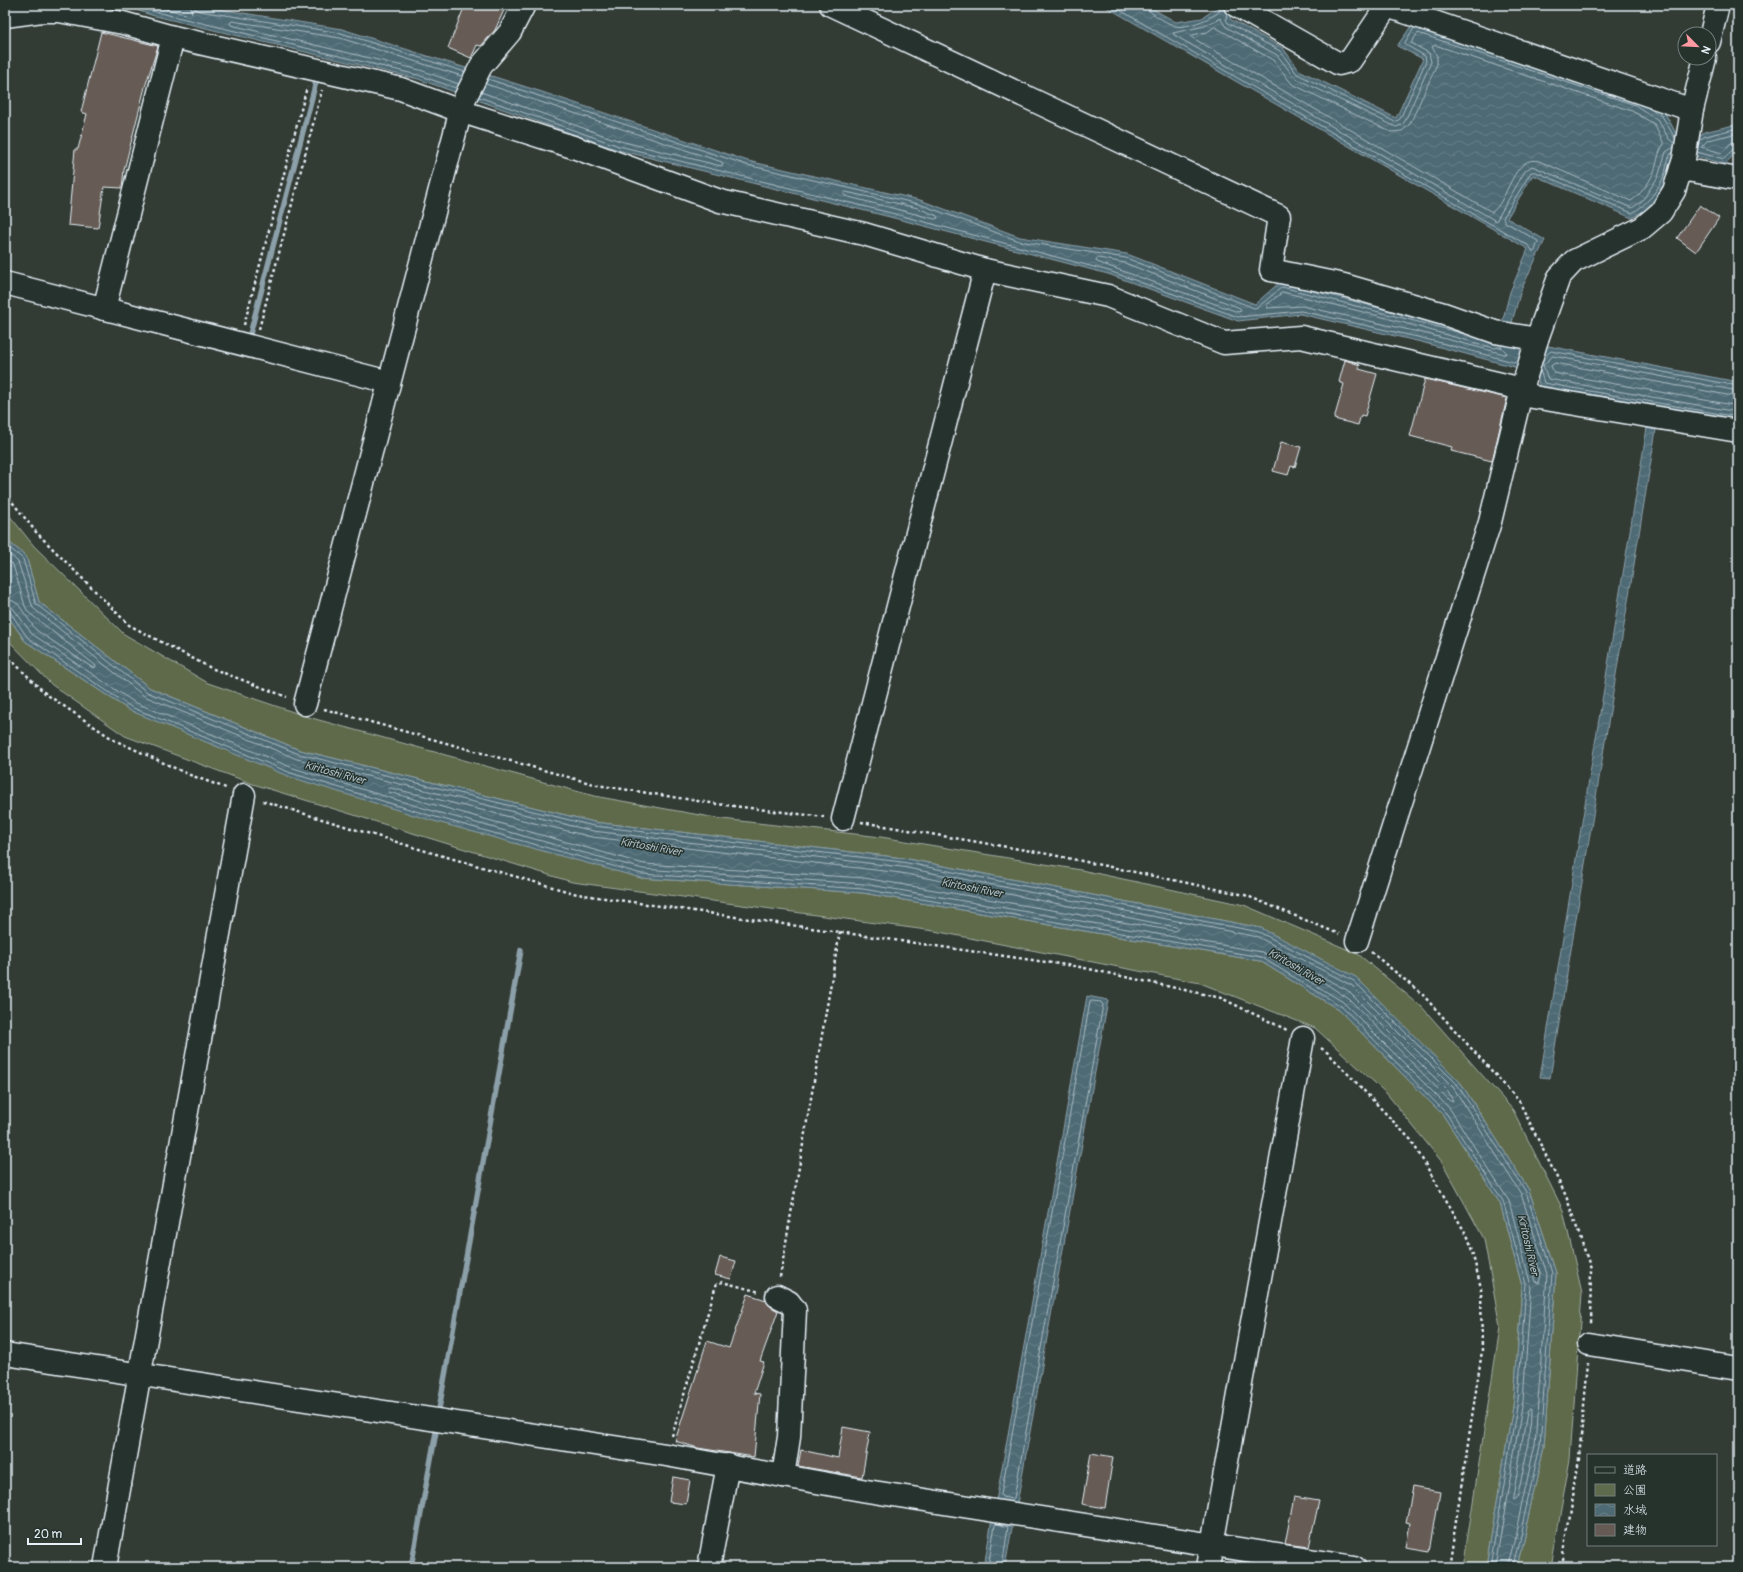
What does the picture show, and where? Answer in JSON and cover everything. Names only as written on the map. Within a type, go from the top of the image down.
[{"type":"street","points":[[305,704],[461,106],[481,66],[510,32],[524,5]]},
{"type":"street","points":[[831,5],[1279,216],[1271,270],[1344,285],[1444,314],[1535,345]]},
{"type":"street","points":[[1713,26],[1718,5]]},
{"type":"street","points":[[1236,6],[1340,64],[1350,61],[1387,6],[1412,9],[1691,120]]},
{"type":"street","points":[[5,16],[59,8],[123,23],[173,38],[401,89],[461,106],[720,201],[864,234],[985,270],[1108,296],[1224,343],[1300,337],[1525,382]]},
{"type":"street","points":[[104,309],[173,38]]},
{"type":"street","points":[[1357,941],[1490,522],[1535,345],[1559,278],[1574,261],[1642,228],[1661,212],[1674,191],[1683,164],[1703,66]]},
{"type":"street","points":[[1683,164],[1738,178]]},
{"type":"street","points":[[842,819],[985,270]]},
{"type":"street","points":[[5,283],[389,382]]},
{"type":"street","points":[[1525,382],[1533,397],[1738,431]]},
{"type":"street","points":[[105,1567],[244,795]]},
{"type":"street","points":[[1208,1567],[1303,1038]]},
{"type":"street","points":[[777,1296],[789,1302],[795,1310],[789,1437],[783,1476]]},
{"type":"street","points":[[1589,1344],[1738,1368]]},
{"type":"street","points":[[5,1354],[666,1455],[867,1490],[1212,1543],[1354,1567]]},
{"type":"street","points":[[709,1567],[728,1465]]},
{"type":"path","points":[[247,345],[319,70]]},
{"type":"path","points":[[247,345],[319,70]]},
{"type":"path","points":[[5,493],[36,532],[129,625],[211,668],[305,704],[597,785],[717,804],[842,819],[1048,854],[1245,895],[1357,941],[1422,994],[1519,1101],[1566,1196],[1591,1269],[1589,1344],[1579,1458],[1562,1567]]},
{"type":"path","points":[[5,654],[46,694],[114,740],[190,775],[244,795],[429,852],[577,894],[1080,967],[1221,998],[1303,1038],[1328,1053],[1411,1140],[1469,1239],[1481,1288],[1482,1351],[1449,1567]]},
{"type":"path","points":[[666,1455],[716,1285],[722,1282],[777,1296],[840,931]]},
{"type":"green space","points":[[5,510],[34,546],[124,634],[208,683],[308,717],[594,796],[722,819],[881,837],[1081,870],[1244,905],[1358,954],[1422,1007],[1513,1110],[1563,1210],[1582,1293],[1570,1459],[1551,1567],[1517,1567],[1544,1446],[1556,1273],[1529,1190],[1460,1082],[1261,928],[903,858],[594,822],[300,750],[150,688],[39,602],[26,556],[5,539]]},
{"type":"green space","points":[[5,612],[25,641],[129,710],[641,878],[863,893],[1260,961],[1339,1010],[1443,1115],[1500,1203],[1522,1286],[1514,1400],[1486,1567],[1463,1567],[1500,1327],[1484,1239],[1442,1162],[1387,1094],[1315,1028],[1200,983],[934,931],[572,882],[253,784],[125,736],[52,685],[5,637]]},
{"type":"water","points":[[121,5],[194,5],[342,29],[539,91],[748,161],[920,200],[1020,237],[1127,254],[1255,304],[1280,282],[1498,339],[1510,292],[1528,249],[1103,5],[1146,5],[1176,22],[1202,18],[1221,5],[1233,5],[1230,19],[1283,48],[1299,70],[1396,118],[1423,59],[1397,46],[1414,22],[1639,97],[1665,113],[1677,135],[1695,139],[1704,132],[1738,124],[1738,149],[1726,164],[1694,156],[1667,180],[1648,208],[1632,218],[1533,175],[1507,218],[1545,240],[1521,290],[1507,340],[1522,351],[1540,355],[1548,346],[1738,382],[1738,421],[1539,386],[1537,373],[1421,342],[1300,314],[1238,321],[1108,274],[890,217],[618,150],[418,79],[151,15]]},
{"type":"water","points":[[1647,428],[1656,430],[1550,1078],[1540,1077]]},
{"type":"water","name":"Kiritoshi River","points":[[5,539],[26,556],[39,602],[150,688],[300,750],[594,822],[903,858],[1261,928],[1356,977],[1460,1082],[1529,1190],[1556,1273],[1544,1446],[1517,1567],[1486,1567],[1514,1400],[1522,1286],[1500,1203],[1443,1115],[1339,1010],[1260,961],[863,893],[641,878],[430,820],[290,777],[129,710],[25,641],[5,612]]},
{"type":"water","points":[[1087,996],[1108,1000],[1017,1504],[996,1501]]},
{"type":"water","points":[[992,1519],[1013,1522],[1005,1567],[984,1567]]},
{"type":"building","points":[[465,5],[492,5],[504,10],[495,30],[481,46],[477,45],[471,58],[448,48]]},
{"type":"building","points":[[101,32],[158,46],[145,87],[124,170],[122,188],[104,187],[98,228],[68,225],[75,149],[78,149],[87,114],[81,112]]},
{"type":"building","points":[[1700,205],[1719,218],[1696,252],[1677,238]]},
{"type":"building","points":[[1345,360],[1360,365],[1359,369],[1377,374],[1365,416],[1361,415],[1358,425],[1334,419],[1344,384],[1339,382]]},
{"type":"building","points":[[1425,379],[1507,398],[1492,461],[1451,451],[1452,447],[1410,436]]},
{"type":"building","points":[[1281,442],[1301,447],[1295,467],[1291,466],[1288,475],[1273,471]]},
{"type":"building","points":[[720,1257],[736,1261],[731,1279],[715,1275]]},
{"type":"building","points":[[748,1294],[766,1300],[771,1307],[778,1311],[760,1361],[764,1362],[754,1393],[760,1394],[754,1457],[698,1448],[675,1441],[707,1341],[729,1348]]},
{"type":"building","points":[[843,1427],[870,1432],[862,1477],[798,1466],[801,1450],[838,1458]]},
{"type":"building","points":[[1091,1453],[1113,1457],[1105,1508],[1082,1504]]},
{"type":"building","points":[[673,1477],[690,1480],[686,1504],[669,1502]]},
{"type":"building","points":[[1413,1487],[1440,1492],[1430,1552],[1406,1548],[1410,1523],[1406,1522]]},
{"type":"building","points":[[1294,1497],[1319,1501],[1309,1547],[1285,1544]]},
{"type":"waterway","points":[[249,338],[317,78]]},
{"type":"waterway","points":[[439,1409],[521,950]]},
{"type":"waterway","points":[[411,1567],[436,1432]]}]
